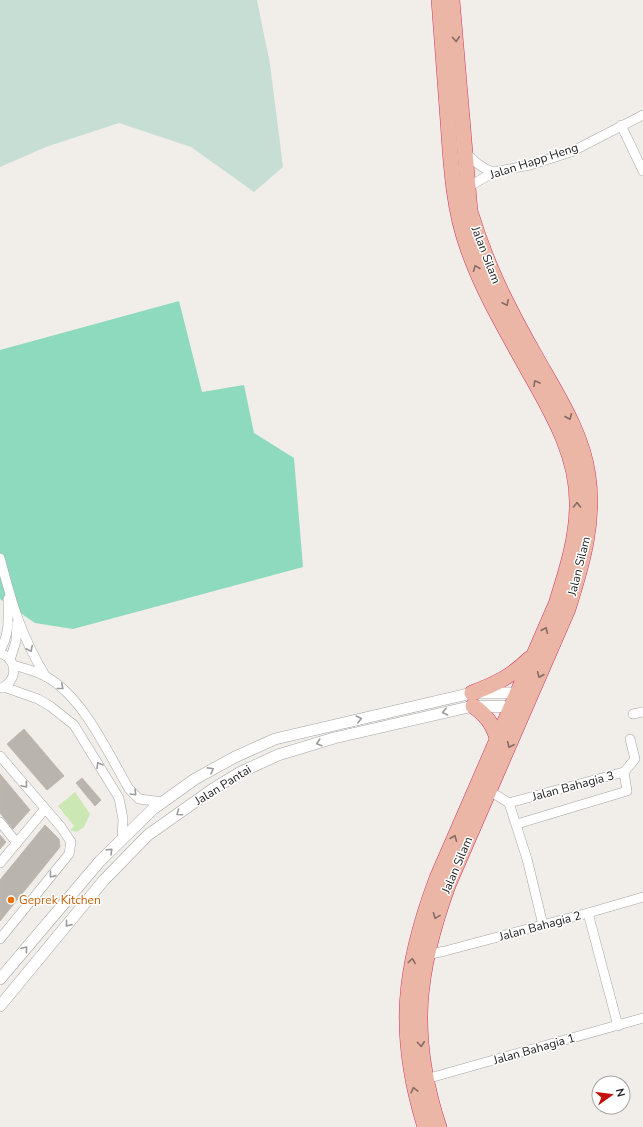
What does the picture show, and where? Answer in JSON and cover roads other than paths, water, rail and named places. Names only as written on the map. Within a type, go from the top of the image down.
[{"type":"highway","name":"Jalan Silam","points":[[439,0],[452,176],[458,214],[468,249],[481,282],[500,320],[555,418],[566,445],[576,477],[578,504],[570,560],[556,604],[535,652],[525,693]]},
{"type":"highway","name":"Jalan Silam","points":[[439,1127],[426,1079],[419,1019],[426,955],[434,923],[446,890],[488,790],[518,708],[568,609],[583,563],[591,505],[588,474],[578,441],[566,412],[493,277],[480,245],[470,211],[452,0]]},
{"type":"highway","points":[[497,738],[494,726],[488,717],[472,700],[516,672],[535,652]]},
{"type":"highway","name":"Jalan Silam","points":[[425,1127],[412,1080],[406,1019],[413,952],[421,919],[437,878],[497,738],[518,708]]},
{"type":"street","name":"Jalan Happ Heng","points":[[468,187],[494,172],[530,165],[571,152],[643,115]]},
{"type":"street","points":[[621,125],[642,168]]},
{"type":"street","points":[[465,152],[486,170],[494,172]]},
{"type":"street","points":[[0,558],[17,622],[30,650],[46,677]]},
{"type":"street","points":[[7,586],[8,627],[7,636],[0,652],[12,662],[46,677],[71,695],[83,711],[129,789],[139,798],[163,802]]},
{"type":"street","points":[[2,688],[13,678],[12,662],[16,641],[17,622]]},
{"type":"street","points":[[2,688],[38,699],[50,706],[74,725],[119,798],[123,819],[122,840]]},
{"type":"street","name":"Jalan Pantai","points":[[0,979],[100,861],[153,809],[195,779],[234,757],[275,739],[472,700],[525,693]]},
{"type":"street","name":"Jalan Pantai","points":[[0,1006],[104,880],[148,835],[219,785],[241,772],[278,755],[472,700],[518,708]]},
{"type":"street","points":[[633,714],[643,712]]},
{"type":"street","name":"Jalan Bahagia 3","points":[[509,803],[624,772],[635,758],[630,739]]},
{"type":"street","points":[[0,756],[71,842],[69,854],[0,939]]},
{"type":"street","points":[[517,824],[627,792],[624,772]]},
{"type":"street","points":[[488,790],[509,803],[517,824],[543,925]]},
{"type":"street","points":[[0,863],[45,809]]},
{"type":"street","points":[[0,822],[17,843]]},
{"type":"street","points":[[588,913],[643,898]]},
{"type":"street","name":"Jalan Bahagia 2","points":[[426,955],[588,913],[618,1026]]},
{"type":"street","name":"Jalan Bahagia 1","points":[[426,1079],[643,1018]]},
{"type":"place","name":"Geprek Kitchen","points":[[11,900]]}]
